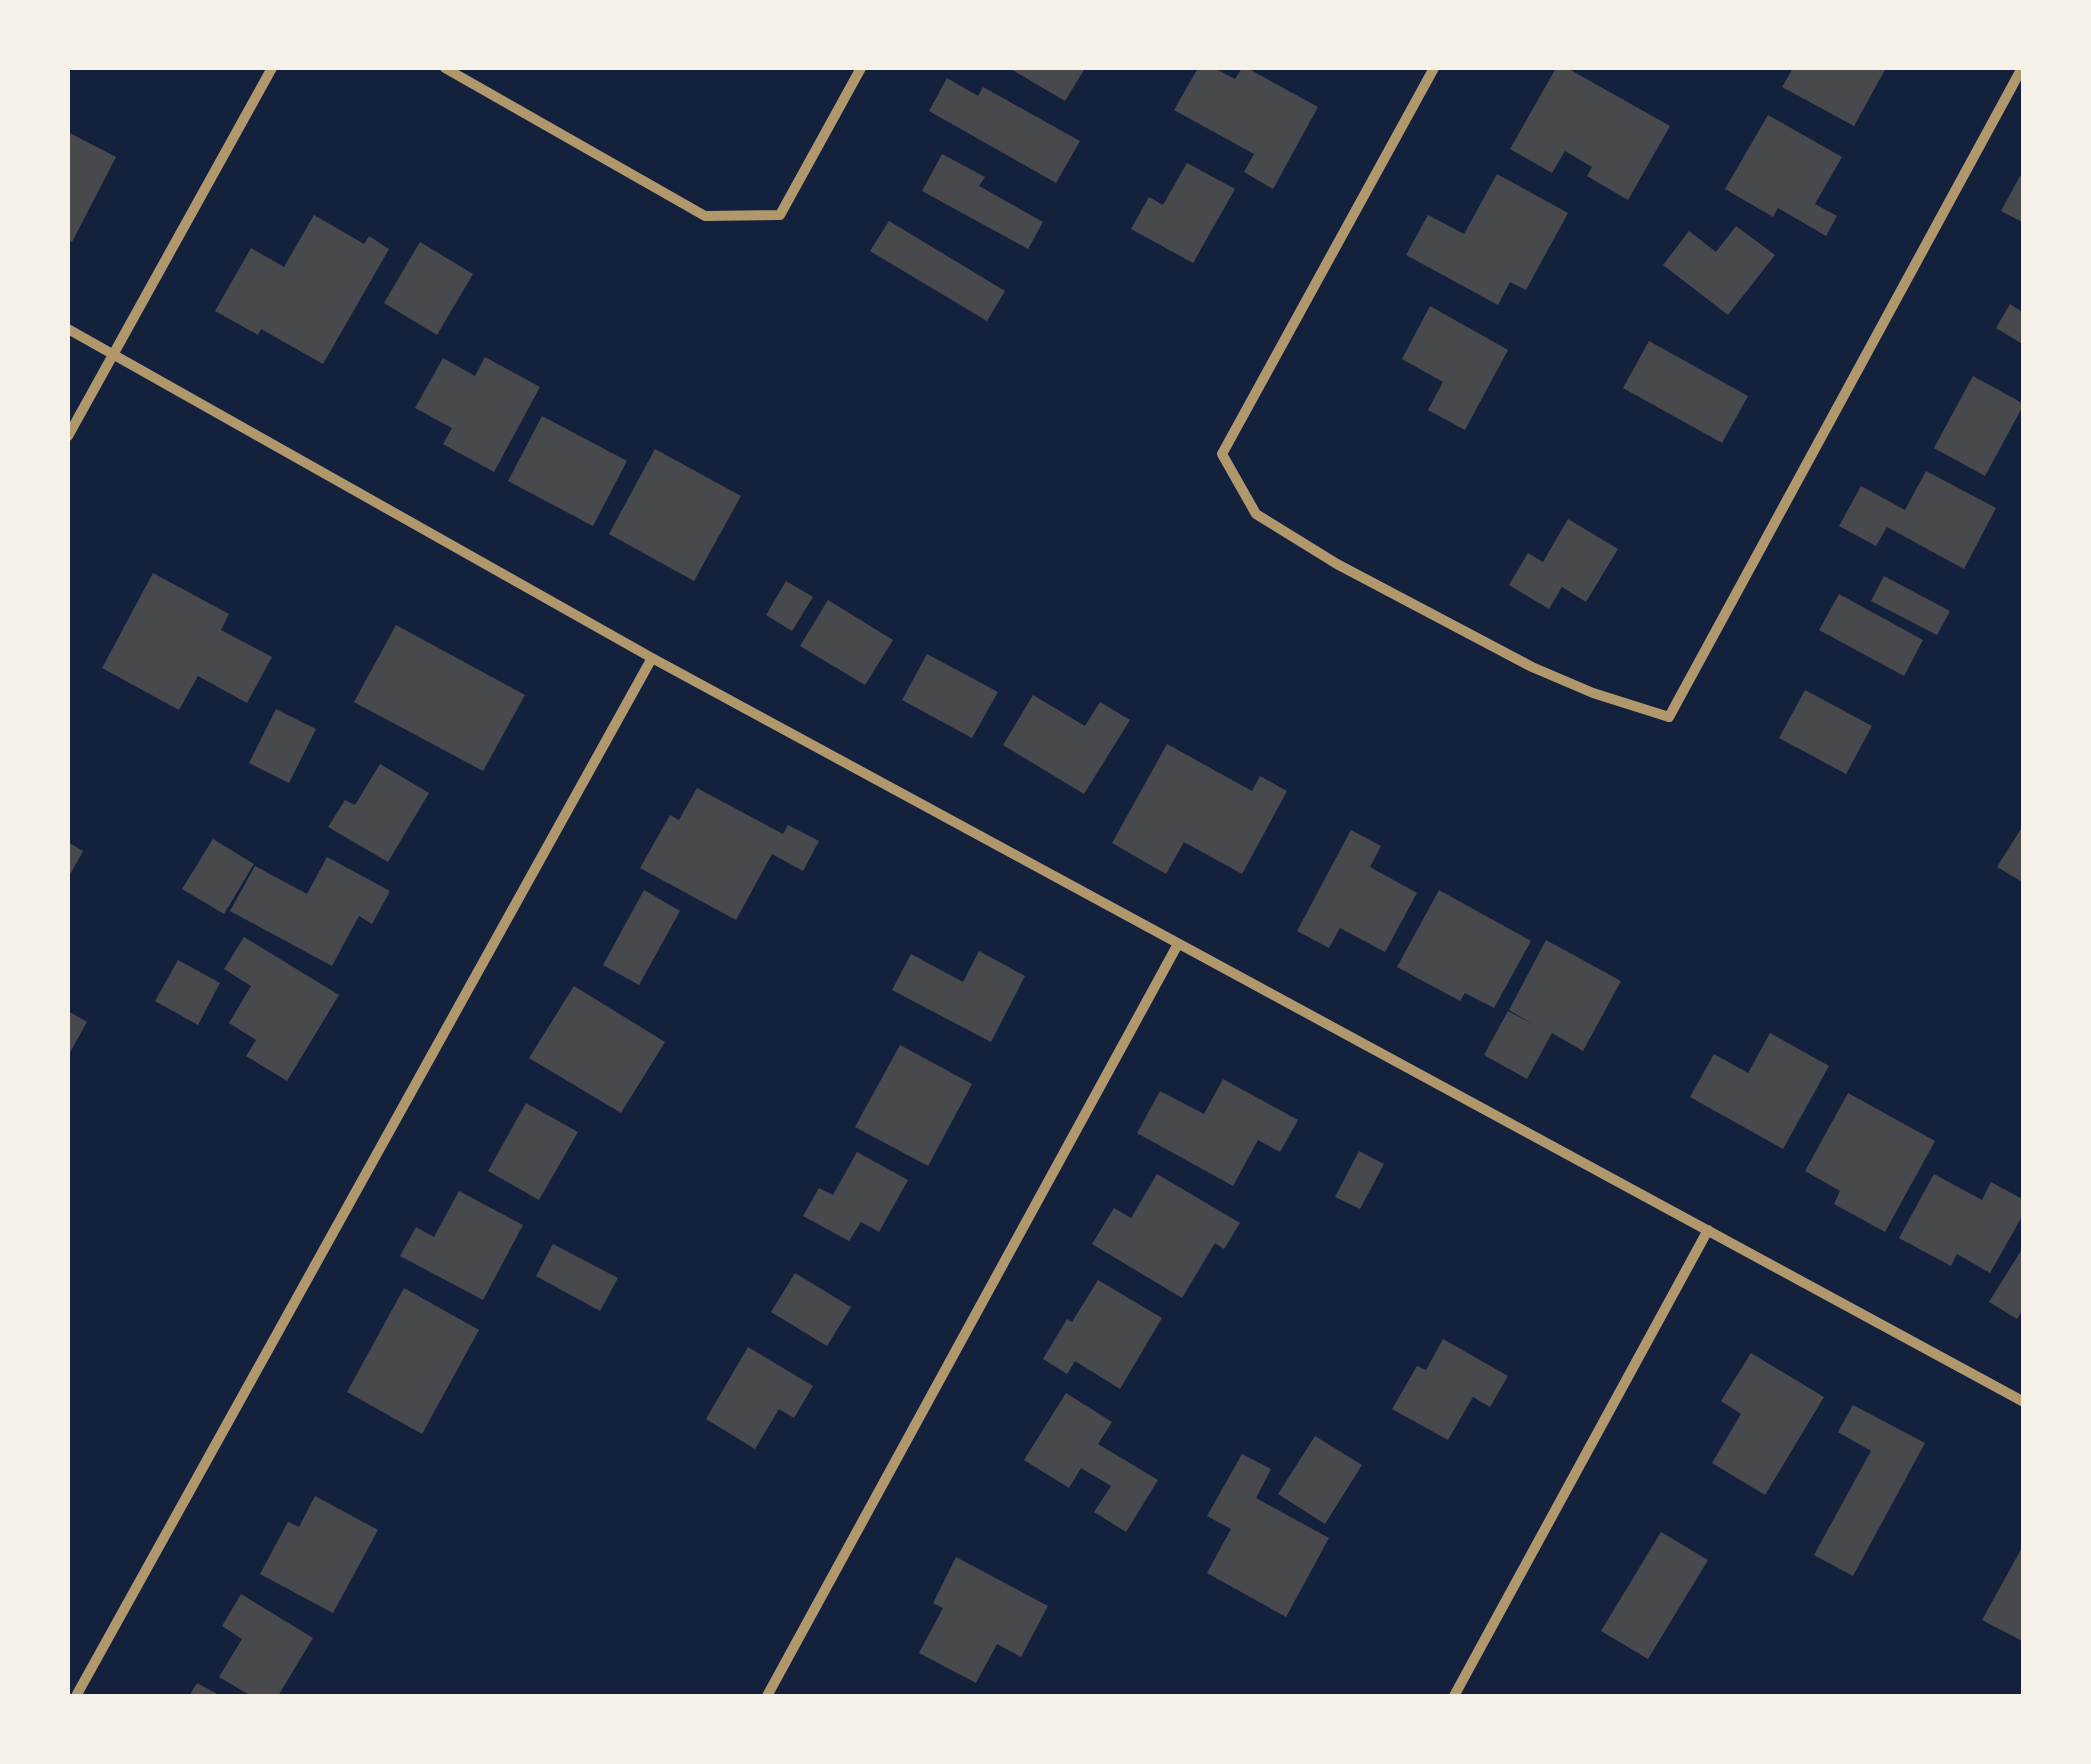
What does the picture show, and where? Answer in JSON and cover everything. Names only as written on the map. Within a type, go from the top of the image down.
[{"type":"street","points":[[68,436],[272,68]]},
{"type":"street","points":[[445,68],[705,216],[780,215],[861,68]]},
{"type":"street","points":[[1434,68],[1222,454],[1256,514],[1337,564],[1532,666],[1593,693],[1669,718],[2022,68]]},
{"type":"street","points":[[68,329],[652,658],[2024,1402]]},
{"type":"street","points":[[76,1696],[652,658]]},
{"type":"street","points":[[767,1696],[1178,944]]},
{"type":"street","points":[[1454,1696],[1708,1230]]},
{"type":"building","points":[[1009,68],[1080,68],[1084,70],[1065,101]]},
{"type":"building","points":[[1198,68],[1214,68],[1235,79],[1242,68],[1247,68],[1318,107],[1273,189],[1244,172],[1254,154],[1174,110]]},
{"type":"building","points":[[1556,68],[1567,68],[1670,126],[1628,200],[1587,176],[1592,167],[1565,151],[1552,173],[1510,149]]},
{"type":"building","points":[[1793,68],[1886,68],[1854,126],[1782,87]]},
{"type":"building","points":[[947,78],[978,96],[983,87],[1080,141],[1056,183],[929,111]]},
{"type":"building","points":[[1768,115],[1842,157],[1815,204],[1837,216],[1826,236],[1778,208],[1773,217],[1725,189]]},
{"type":"building","points":[[68,132],[116,157],[72,242],[68,240]]},
{"type":"building","points":[[942,154],[985,177],[979,186],[1043,222],[1028,249],[922,191]]},
{"type":"building","points":[[1187,163],[1235,189],[1193,263],[1131,229],[1149,197],[1163,205]]},
{"type":"building","points":[[1497,174],[1568,213],[1526,290],[1510,282],[1498,305],[1406,255],[1428,215],[1464,234]]},
{"type":"building","points":[[2020,176],[2024,178],[2024,223],[2001,211]]},
{"type":"building","points":[[314,215],[364,244],[369,236],[389,249],[323,364],[261,329],[258,335],[215,311],[251,248],[284,267]]},
{"type":"building","points":[[889,221],[1005,291],[987,321],[870,251]]},
{"type":"building","points":[[1736,226],[1775,255],[1728,315],[1663,265],[1689,231],[1716,252]]},
{"type":"building","points":[[420,242],[473,274],[437,335],[384,303]]},
{"type":"building","points":[[2010,304],[2024,313],[2024,345],[1996,328]]},
{"type":"building","points":[[1430,306],[1508,350],[1465,430],[1428,410],[1443,382],[1402,359]]},
{"type":"building","points":[[1649,341],[1748,396],[1722,443],[1623,388]]},
{"type":"building","points":[[485,357],[540,387],[494,472],[443,444],[452,428],[415,408],[443,358],[475,376]]},
{"type":"building","points":[[1973,376],[2024,404],[1985,476],[1934,448]]},
{"type":"building","points":[[542,416],[627,461],[593,526],[508,481]]},
{"type":"building","points":[[655,449],[741,496],[694,581],[609,534]]},
{"type":"building","points":[[1926,471],[1996,508],[1964,569],[1887,527],[1876,546],[1839,526],[1861,486],[1905,510]]},
{"type":"building","points":[[1568,519],[1618,549],[1586,602],[1562,587],[1549,609],[1509,585],[1528,553],[1543,562]]},
{"type":"building","points":[[153,573],[229,614],[221,630],[272,657],[247,703],[198,676],[179,710],[102,668]]},
{"type":"building","points":[[1884,576],[1950,611],[1937,635],[1871,601]]},
{"type":"building","points":[[786,581],[813,597],[792,631],[766,615]]},
{"type":"building","points":[[1839,594],[1923,640],[1904,676],[1819,630]]},
{"type":"building","points":[[828,600],[893,640],[865,685],[800,646]]},
{"type":"building","points":[[396,625],[525,695],[483,771],[354,702]]},
{"type":"building","points":[[927,654],[998,692],[972,738],[902,700]]},
{"type":"building","points":[[1805,690],[1872,726],[1846,774],[1779,738]]},
{"type":"building","points":[[1033,695],[1085,726],[1100,702],[1130,720],[1084,794],[1003,745]]},
{"type":"building","points":[[276,709],[316,729],[289,783],[249,763]]},
{"type":"building","points":[[1167,744],[1252,791],[1260,776],[1287,791],[1242,874],[1184,842],[1166,874],[1112,843]]},
{"type":"building","points":[[380,764],[429,793],[388,862],[328,827],[345,800],[355,805]]},
{"type":"building","points":[[697,788],[783,834],[788,825],[819,841],[803,871],[772,854],[736,920],[640,868],[670,815],[679,820]]},
{"type":"building","points":[[2024,824],[2024,883],[1997,867]]},
{"type":"building","points":[[1351,830],[1381,846],[1370,867],[1417,893],[1385,952],[1340,928],[1329,948],[1297,931]]},
{"type":"building","points":[[213,839],[254,864],[224,914],[182,889]]},
{"type":"building","points":[[68,842],[83,851],[68,878]]},
{"type":"building","points":[[327,857],[390,891],[372,924],[359,916],[332,966],[230,911],[255,866],[307,894]]},
{"type":"building","points":[[644,890],[680,911],[639,985],[603,965]]},
{"type":"building","points":[[1439,890],[1531,941],[1494,1008],[1465,993],[1460,1001],[1397,967]]},
{"type":"building","points":[[244,937],[339,995],[287,1081],[246,1056],[256,1040],[229,1023],[251,986],[224,969]]},
{"type":"building","points":[[1546,940],[1621,981],[1583,1051],[1552,1033],[1527,1079],[1484,1055],[1508,1011],[1534,1025],[1509,1010]]},
{"type":"building","points":[[979,951],[1025,976],[991,1042],[892,990],[911,954],[963,982]]},
{"type":"building","points":[[178,960],[220,983],[198,1025],[155,1001]]},
{"type":"building","points":[[574,986],[665,1042],[621,1113],[529,1058]]},
{"type":"building","points":[[68,1011],[87,1022],[68,1056]]},
{"type":"building","points":[[1770,1033],[1829,1066],[1783,1149],[1690,1097],[1714,1054],[1748,1073]]},
{"type":"building","points":[[900,1045],[972,1084],[928,1166],[855,1127]]},
{"type":"building","points":[[1223,1079],[1298,1120],[1280,1152],[1258,1140],[1233,1186],[1137,1133],[1160,1091],[1204,1114]]},
{"type":"building","points":[[1848,1093],[1935,1141],[1885,1232],[1834,1204],[1840,1191],[1805,1171]]},
{"type":"building","points":[[526,1103],[578,1132],[539,1200],[488,1171]]},
{"type":"building","points":[[1359,1151],[1384,1164],[1360,1209],[1335,1197]]},
{"type":"building","points":[[857,1152],[908,1180],[879,1232],[861,1222],[849,1241],[803,1216],[819,1188],[833,1195]]},
{"type":"building","points":[[1157,1174],[1240,1223],[1224,1249],[1215,1243],[1182,1298],[1092,1244],[1114,1208],[1131,1218]]},
{"type":"building","points":[[1934,1174],[1982,1200],[1991,1182],[2024,1200],[2024,1213],[1990,1273],[1957,1254],[1951,1266],[1899,1238]]},
{"type":"building","points":[[459,1191],[523,1225],[483,1300],[400,1256],[416,1227],[434,1237]]},
{"type":"building","points":[[553,1244],[618,1278],[600,1311],[536,1276]]},
{"type":"building","points":[[2024,1246],[2024,1308],[2017,1319],[1989,1302]]},
{"type":"building","points":[[795,1273],[851,1307],[827,1346],[771,1312]]},
{"type":"building","points":[[1098,1280],[1162,1318],[1120,1389],[1075,1361],[1067,1374],[1043,1359],[1067,1319],[1072,1322]]},
{"type":"building","points":[[404,1288],[479,1330],[422,1434],[347,1392]]},
{"type":"building","points":[[1443,1339],[1508,1376],[1490,1407],[1473,1397],[1448,1440],[1392,1409],[1417,1366],[1426,1370]]},
{"type":"building","points":[[748,1347],[813,1386],[794,1418],[779,1409],[755,1449],[706,1419]]},
{"type":"building","points":[[1751,1353],[1824,1397],[1765,1495],[1712,1463],[1741,1414],[1721,1401]]},
{"type":"building","points":[[1066,1393],[1112,1422],[1098,1444],[1158,1480],[1126,1532],[1094,1512],[1111,1486],[1081,1468],[1069,1488],[1024,1460]]},
{"type":"building","points":[[1853,1405],[1925,1443],[1853,1576],[1814,1555],[1871,1451],[1838,1432]]},
{"type":"building","points":[[1315,1436],[1362,1465],[1325,1524],[1278,1494]]},
{"type":"building","points":[[1242,1454],[1271,1469],[1256,1498],[1329,1538],[1286,1617],[1207,1573],[1231,1529],[1207,1516]]},
{"type":"building","points":[[315,1496],[378,1530],[333,1613],[260,1574],[288,1522],[299,1527]]},
{"type":"building","points":[[1661,1532],[1708,1560],[1648,1659],[1601,1631]]},
{"type":"building","points":[[2024,1544],[2024,1642],[1982,1620]]},
{"type":"building","points":[[956,1557],[1048,1606],[1021,1657],[997,1644],[976,1683],[919,1653],[943,1608],[933,1603]]},
{"type":"building","points":[[241,1594],[313,1638],[278,1696],[251,1696],[219,1677],[242,1639],[222,1626]]},
{"type":"building","points":[[197,1683],[221,1696],[189,1696]]}]
